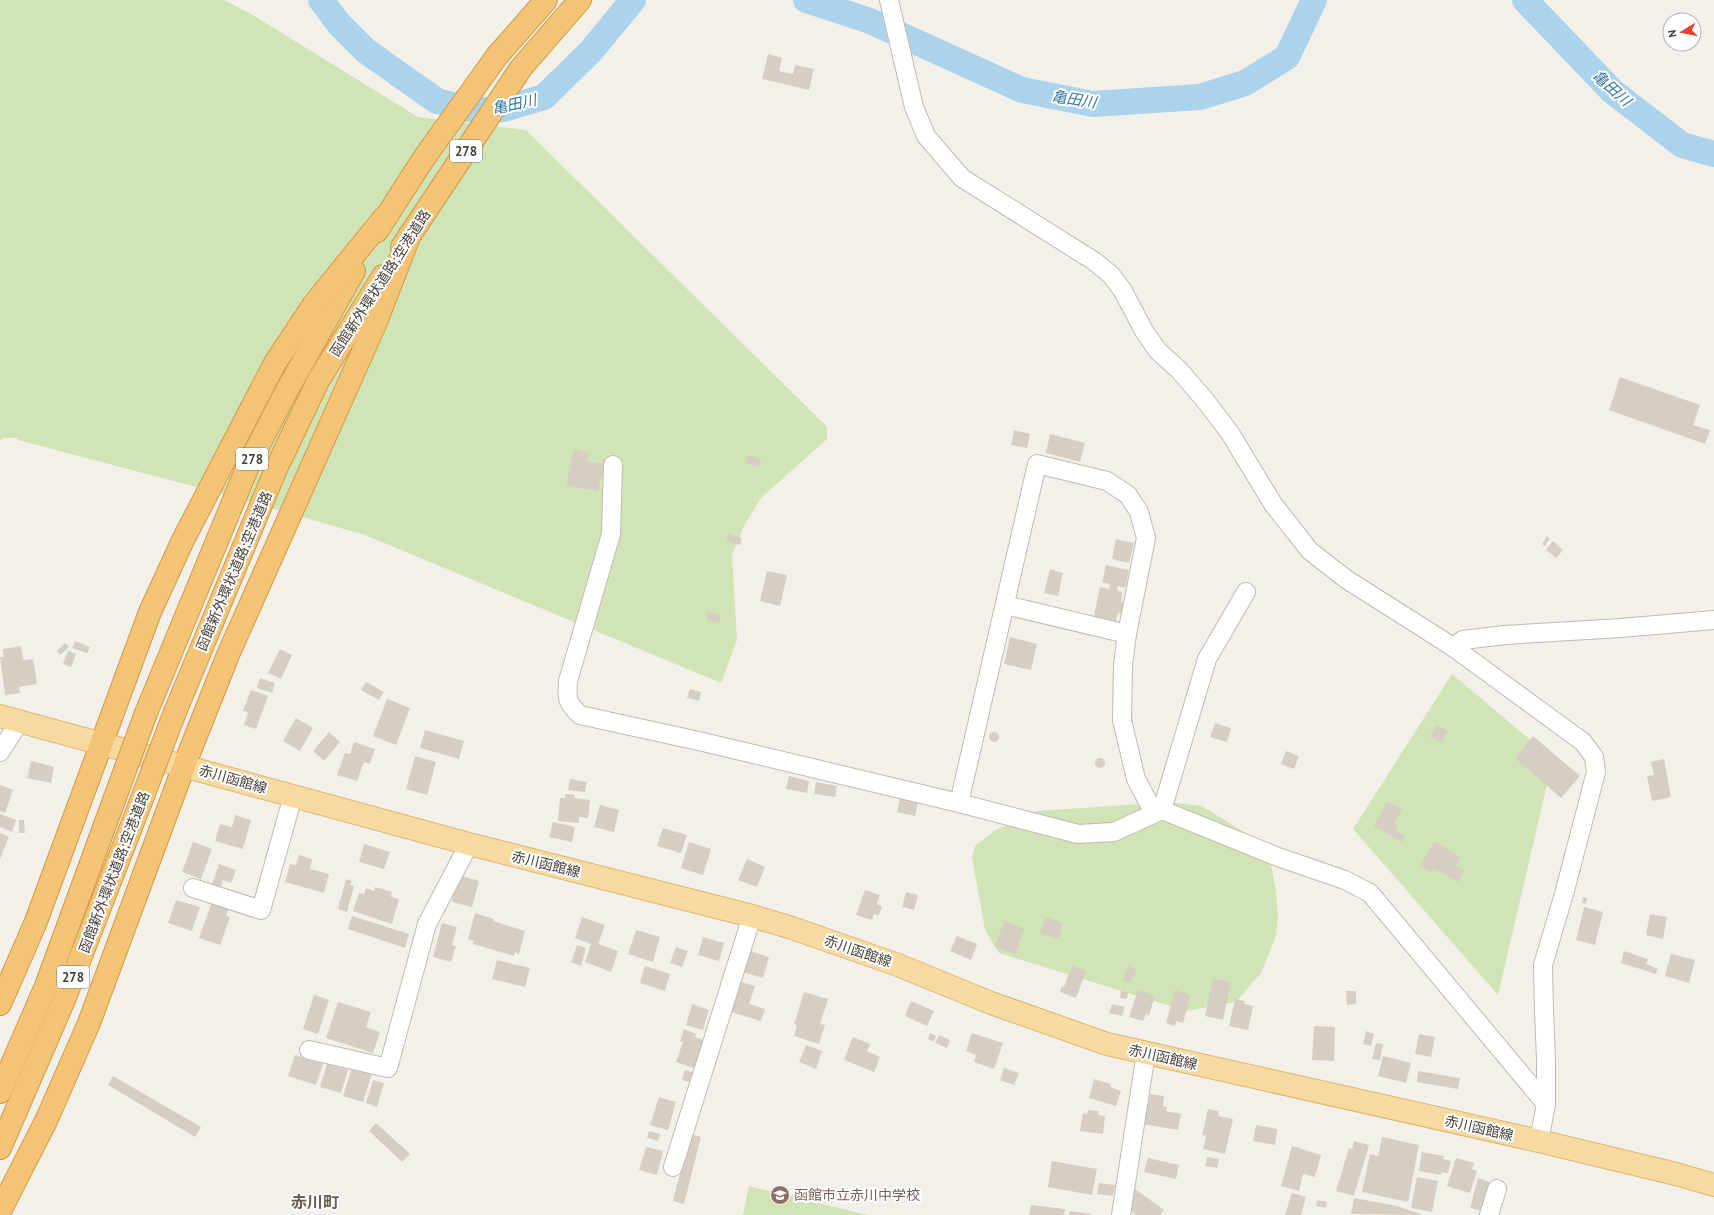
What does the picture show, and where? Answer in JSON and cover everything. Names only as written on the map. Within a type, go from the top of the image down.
[{"type":"highway","name":"函館新外環状道路;空港道路","points":[[0,1092],[46,986],[146,713],[248,466],[286,390],[384,218],[424,158],[496,56],[546,0]]},
{"type":"highway","name":"函館新外環状道路;空港道路","points":[[0,1148],[64,1000],[175,712],[276,470],[318,381],[410,234],[521,68],[580,0]]},
{"type":"highway","points":[[0,1004],[35,924],[153,605],[192,520],[275,363],[314,304],[384,218]]},
{"type":"highway","points":[[0,1211],[46,1121],[90,1023],[184,766],[228,656],[376,322],[410,234]]},
{"type":"main road","name":"赤川函館線","points":[[10,719],[469,844],[752,916],[792,928],[898,965],[1051,1026],[1107,1044],[1539,1141],[1676,1174],[1714,1185]]},
{"type":"street","points":[[889,0],[914,107],[926,136],[962,178],[1094,260],[1111,275],[1123,291],[1144,331],[1158,351],[1179,370],[1230,433],[1273,504],[1310,551],[1346,579],[1453,647],[1583,742],[1594,757],[1596,772],[1543,965],[1546,1104],[1539,1141]]},
{"type":"street","points":[[959,803],[1037,464],[1107,481],[1128,494],[1139,512],[1146,538],[1127,634],[1123,665],[1122,720],[1136,779],[1158,812],[1278,858],[1345,880],[1370,894],[1546,1104]]},
{"type":"street","points":[[613,465],[611,534],[568,681],[567,698],[571,707],[580,715],[703,742],[959,803],[1078,834],[1114,832],[1158,812],[1208,659],[1246,592]]},
{"type":"street","points":[[1005,605],[1127,634]]},
{"type":"street","points":[[1453,647],[1463,640],[1505,635],[1621,628],[1714,620]]},
{"type":"street","points":[[0,752],[10,719]]},
{"type":"street","points":[[193,888],[261,910],[293,796]]},
{"type":"street","points":[[309,1050],[388,1068],[427,924],[469,844]]},
{"type":"street","points":[[673,1167],[752,916]]},
{"type":"street","points":[[1121,1215],[1146,1053]]},
{"type":"street","points":[[1489,1215],[1497,1189]]},
{"type":"green space","points":[[0,0],[224,0],[251,14],[418,117],[526,130],[827,427],[827,439],[761,498],[744,526],[732,555],[737,640],[721,683],[365,535],[215,492],[18,440],[17,438],[4,438],[0,441]]},
{"type":"green space","points":[[1452,674],[1553,759],[1498,995],[1353,829]]},
{"type":"green space","points":[[1169,802],[1202,806],[1252,837],[1266,851],[1271,865],[1276,891],[1278,916],[1276,936],[1261,973],[1236,1002],[1186,1011],[999,953],[985,930],[972,857],[975,846],[994,831],[1038,811]]},
{"type":"green space","points":[[749,1186],[868,1215],[743,1215]]},
{"type":"building","points":[[768,54],[782,58],[779,71],[793,74],[795,65],[814,69],[809,90],[762,79]]},
{"type":"building","points":[[1620,377],[1700,405],[1693,425],[1710,430],[1705,444],[1609,410]]},
{"type":"building","points":[[1014,430],[1030,434],[1027,448],[1011,445]]},
{"type":"building","points":[[1050,434],[1085,443],[1080,462],[1046,453]]},
{"type":"building","points":[[574,449],[589,453],[587,461],[604,464],[598,491],[566,485]]},
{"type":"building","points":[[748,455],[761,459],[759,467],[745,463]]},
{"type":"building","points":[[728,534],[742,538],[740,545],[726,541]]},
{"type":"building","points":[[1547,536],[1550,538],[1545,546],[1542,544]]},
{"type":"building","points":[[1116,539],[1134,543],[1129,563],[1112,559]]},
{"type":"building","points":[[1553,541],[1563,550],[1556,558],[1546,550]]},
{"type":"building","points":[[1106,565],[1129,570],[1125,588],[1118,586],[1117,591],[1122,592],[1121,602],[1126,603],[1124,614],[1118,613],[1115,626],[1093,621],[1100,587],[1109,589],[1110,584],[1102,582]]},
{"type":"building","points":[[1050,569],[1063,573],[1058,596],[1044,593]]},
{"type":"building","points":[[767,571],[787,575],[780,606],[760,601]]},
{"type":"building","points":[[708,611],[721,615],[719,623],[706,620]]},
{"type":"building","points":[[1010,637],[1037,644],[1031,670],[1004,664]]},
{"type":"building","points":[[75,641],[90,647],[87,653],[72,648]]},
{"type":"building","points":[[65,643],[69,647],[60,655],[57,651]]},
{"type":"building","points":[[21,646],[23,660],[33,659],[37,684],[19,687],[20,693],[5,695],[0,657],[4,657],[3,649]]},
{"type":"building","points":[[280,649],[292,655],[281,679],[268,673]]},
{"type":"building","points":[[68,651],[76,654],[71,667],[63,664]]},
{"type":"building","points":[[260,678],[275,683],[272,693],[257,688]]},
{"type":"building","points":[[366,682],[384,692],[379,700],[361,690]]},
{"type":"building","points":[[690,689],[701,692],[699,701],[687,698]]},
{"type":"building","points":[[251,690],[268,696],[256,729],[244,725],[248,712],[243,711]]},
{"type":"building","points":[[387,699],[410,708],[396,745],[373,736]]},
{"type":"building","points":[[296,718],[313,728],[300,751],[283,741]]},
{"type":"building","points":[[1215,723],[1231,728],[1227,742],[1210,737]]},
{"type":"building","points":[[1436,725],[1448,731],[1442,742],[1430,737]]},
{"type":"building","points":[[425,730],[464,741],[459,759],[420,748]]},
{"type":"building","points":[[329,732],[340,742],[324,761],[313,751]]},
{"type":"building","points":[[992,732],[996,732],[998,733],[998,741],[992,742],[989,739],[989,735]]},
{"type":"building","points":[[1533,736],[1580,776],[1561,798],[1515,758]]},
{"type":"building","points":[[354,742],[375,749],[370,764],[364,762],[357,781],[337,775],[345,753],[350,754]]},
{"type":"building","points":[[1286,751],[1299,756],[1294,769],[1281,764]]},
{"type":"building","points":[[415,756],[436,762],[427,795],[406,789]]},
{"type":"building","points":[[1098,758],[1102,758],[1104,759],[1104,767],[1098,768],[1095,765],[1095,761]]},
{"type":"building","points":[[1664,759],[1671,797],[1652,801],[1647,776],[1654,775],[1651,762]]},
{"type":"building","points":[[31,761],[54,767],[51,783],[27,778]]},
{"type":"building","points":[[789,776],[809,781],[807,793],[786,789]]},
{"type":"building","points":[[570,779],[587,782],[585,792],[568,790]]},
{"type":"building","points":[[816,782],[837,786],[835,797],[814,794]]},
{"type":"building","points":[[0,785],[13,790],[5,813],[0,811]]},
{"type":"building","points":[[565,794],[575,795],[574,798],[590,800],[588,818],[579,817],[579,823],[558,821],[560,798],[565,798]]},
{"type":"building","points":[[900,798],[918,802],[915,816],[897,812]]},
{"type":"building","points":[[1387,801],[1402,809],[1394,824],[1398,826],[1396,831],[1405,836],[1402,842],[1374,826]]},
{"type":"building","points":[[600,805],[619,810],[614,832],[594,827]]},
{"type":"building","points":[[0,814],[16,820],[12,832],[0,827]]},
{"type":"building","points":[[235,815],[251,820],[243,849],[215,841],[220,824],[232,827]]},
{"type":"building","points":[[19,820],[24,820],[25,833],[19,833]]},
{"type":"building","points":[[553,822],[575,827],[572,842],[549,837]]},
{"type":"building","points":[[663,828],[687,835],[681,853],[657,846]]},
{"type":"building","points":[[0,833],[9,837],[0,859]]},
{"type":"building","points":[[1435,841],[1461,858],[1456,865],[1465,870],[1458,882],[1434,868],[1431,872],[1420,865]]},
{"type":"building","points":[[193,842],[212,849],[201,879],[182,872]]},
{"type":"building","points":[[689,842],[711,849],[703,875],[681,868]]},
{"type":"building","points":[[364,844],[390,852],[384,869],[359,862]]},
{"type":"building","points":[[299,855],[312,859],[310,869],[329,874],[324,893],[285,882],[290,864],[296,865]]},
{"type":"building","points":[[747,859],[765,867],[757,887],[738,880]]},
{"type":"building","points":[[219,864],[236,870],[231,883],[223,880],[220,890],[211,887]]},
{"type":"building","points":[[458,875],[479,881],[472,907],[452,902]]},
{"type":"building","points":[[346,879],[352,881],[350,885],[354,886],[347,912],[338,909]]},
{"type":"building","points":[[375,887],[392,892],[391,897],[399,899],[392,924],[353,911],[359,893],[364,894],[366,888],[374,891]]},
{"type":"building","points":[[865,890],[880,895],[877,904],[882,906],[879,915],[874,914],[872,920],[856,915]]},
{"type":"building","points":[[906,892],[918,895],[914,910],[902,907]]},
{"type":"building","points":[[1583,897],[1587,898],[1586,904],[1582,903]]},
{"type":"building","points":[[176,900],[200,907],[192,931],[168,923]]},
{"type":"building","points":[[212,902],[229,908],[226,916],[230,917],[220,945],[199,938]]},
{"type":"building","points":[[1584,907],[1603,912],[1595,945],[1576,940]]},
{"type":"building","points":[[475,913],[494,919],[493,921],[525,931],[519,954],[515,952],[514,956],[473,944],[474,941],[468,939]]},
{"type":"building","points":[[1650,914],[1667,917],[1663,939],[1646,935]]},
{"type":"building","points":[[352,916],[409,934],[405,948],[348,929]]},
{"type":"building","points":[[582,917],[605,925],[598,944],[618,951],[611,972],[585,962],[591,944],[575,938]]},
{"type":"building","points":[[1045,917],[1063,923],[1059,939],[1040,933]]},
{"type":"building","points":[[1004,921],[1024,928],[1016,954],[995,947]]},
{"type":"building","points":[[442,923],[457,927],[452,945],[456,946],[451,962],[433,957]]},
{"type":"building","points":[[636,930],[660,937],[653,962],[628,954]]},
{"type":"building","points":[[957,936],[977,944],[971,960],[950,951]]},
{"type":"building","points":[[703,937],[724,943],[719,961],[698,955]]},
{"type":"building","points":[[577,945],[586,948],[581,966],[571,962]]},
{"type":"building","points":[[676,947],[688,951],[682,967],[670,963]]},
{"type":"building","points":[[750,951],[769,957],[763,978],[743,972]]},
{"type":"building","points":[[1624,951],[1648,959],[1646,964],[1658,969],[1656,974],[1621,963]]},
{"type":"building","points":[[1671,954],[1695,960],[1689,983],[1665,976]]},
{"type":"building","points":[[497,960],[530,968],[525,987],[492,979]]},
{"type":"building","points":[[1072,965],[1086,971],[1076,998],[1060,992],[1062,986],[1064,987]]},
{"type":"building","points":[[645,966],[670,974],[665,991],[640,983]]},
{"type":"building","points":[[1128,966],[1136,969],[1131,983],[1123,980]]},
{"type":"building","points":[[1213,978],[1231,982],[1223,1020],[1205,1016]]},
{"type":"building","points":[[738,981],[755,986],[749,1004],[765,1009],[761,1021],[728,1011]]},
{"type":"building","points":[[1138,990],[1155,996],[1149,1015],[1146,1014],[1143,1021],[1129,1017]]},
{"type":"building","points":[[1175,990],[1191,995],[1183,1023],[1176,1021],[1175,1026],[1166,1023]]},
{"type":"building","points":[[1121,991],[1128,992],[1127,999],[1120,998]]},
{"type":"building","points":[[1346,991],[1356,991],[1356,1004],[1347,1005]]},
{"type":"building","points":[[804,992],[828,999],[820,1024],[825,1025],[819,1044],[794,1036],[797,1025],[794,1024]]},
{"type":"building","points":[[314,995],[329,1000],[318,1034],[303,1029]]},
{"type":"building","points":[[1235,999],[1245,1001],[1244,1004],[1253,1006],[1248,1030],[1229,1026]]},
{"type":"building","points":[[911,1001],[934,1011],[927,1026],[905,1016]]},
{"type":"building","points":[[338,1002],[371,1012],[366,1027],[380,1032],[373,1053],[326,1038]]},
{"type":"building","points":[[692,1004],[709,1010],[703,1030],[686,1025]]},
{"type":"building","points":[[1112,1004],[1125,1007],[1122,1016],[1109,1013]]},
{"type":"building","points":[[1314,1026],[1335,1027],[1334,1061],[1312,1060]]},
{"type":"building","points":[[684,1029],[696,1034],[695,1037],[706,1041],[696,1069],[676,1062],[683,1042],[680,1041]]},
{"type":"building","points":[[1366,1031],[1374,1034],[1371,1046],[1363,1044]]},
{"type":"building","points":[[930,1033],[936,1036],[934,1042],[928,1039]]},
{"type":"building","points":[[972,1033],[1003,1043],[994,1069],[974,1062],[976,1055],[966,1051]]},
{"type":"building","points":[[1419,1034],[1435,1037],[1431,1057],[1415,1054]]},
{"type":"building","points":[[939,1035],[950,1040],[947,1048],[935,1043]]},
{"type":"building","points":[[853,1037],[870,1044],[867,1051],[880,1057],[874,1072],[844,1060]]},
{"type":"building","points":[[1376,1043],[1383,1044],[1380,1060],[1372,1059]]},
{"type":"building","points":[[806,1045],[822,1051],[816,1069],[799,1062]]},
{"type":"building","points":[[295,1055],[323,1064],[316,1085],[288,1076]]},
{"type":"building","points":[[1383,1056],[1411,1063],[1406,1083],[1378,1076]]},
{"type":"building","points":[[327,1064],[348,1070],[341,1093],[320,1087]]},
{"type":"building","points":[[352,1067],[372,1074],[363,1102],[343,1096]]},
{"type":"building","points":[[1004,1068],[1019,1073],[1014,1085],[1000,1080]]},
{"type":"building","points":[[685,1070],[696,1073],[693,1083],[682,1080]]},
{"type":"building","points":[[1418,1071],[1460,1078],[1458,1089],[1417,1082]]},
{"type":"building","points":[[113,1076],[201,1127],[195,1137],[108,1085]]},
{"type":"building","points":[[1094,1079],[1111,1084],[1110,1087],[1121,1091],[1116,1106],[1089,1098]]},
{"type":"building","points":[[373,1080],[384,1083],[377,1107],[366,1103]]},
{"type":"building","points":[[1150,1094],[1164,1096],[1163,1106],[1167,1107],[1166,1111],[1181,1114],[1178,1130],[1143,1124],[1146,1102],[1149,1103]]},
{"type":"building","points":[[659,1097],[676,1102],[668,1130],[650,1125]]},
{"type":"building","points":[[1208,1109],[1219,1111],[1218,1116],[1233,1119],[1225,1154],[1203,1149],[1206,1136],[1202,1135]]},
{"type":"building","points":[[1088,1110],[1099,1111],[1098,1115],[1105,1116],[1103,1134],[1080,1131],[1083,1113],[1087,1114]]},
{"type":"building","points":[[376,1123],[410,1154],[402,1162],[369,1131]]},
{"type":"building","points":[[1256,1125],[1277,1129],[1275,1145],[1253,1141]]},
{"type":"building","points":[[649,1131],[660,1134],[658,1141],[647,1138]]},
{"type":"building","points":[[690,1134],[701,1137],[684,1204],[673,1201]]},
{"type":"building","points":[[1382,1137],[1419,1145],[1408,1202],[1362,1192],[1370,1154],[1378,1156]]},
{"type":"building","points":[[1354,1141],[1369,1145],[1354,1196],[1336,1191],[1349,1148],[1352,1149]]},
{"type":"building","points":[[1292,1146],[1321,1155],[1315,1177],[1303,1174],[1299,1191],[1281,1186]]},
{"type":"building","points":[[646,1147],[663,1151],[657,1175],[639,1170]]},
{"type":"building","points":[[1422,1152],[1444,1156],[1443,1159],[1451,1161],[1448,1173],[1441,1172],[1441,1175],[1419,1171]]},
{"type":"building","points":[[1207,1157],[1219,1159],[1217,1168],[1205,1166]]},
{"type":"building","points":[[1148,1158],[1179,1165],[1176,1179],[1144,1172]]},
{"type":"building","points":[[1456,1158],[1474,1163],[1472,1169],[1477,1171],[1470,1193],[1447,1186]]},
{"type":"building","points":[[1052,1161],[1097,1169],[1092,1195],[1048,1187]]},
{"type":"building","points":[[1417,1177],[1438,1181],[1432,1212],[1411,1208]]},
{"type":"building","points":[[1478,1178],[1489,1182],[1482,1211],[1470,1208]]},
{"type":"building","points":[[1099,1183],[1115,1185],[1113,1196],[1097,1194]]},
{"type":"building","points":[[1135,1189],[1164,1210],[1160,1215],[1136,1215],[1130,1211]]},
{"type":"building","points":[[1292,1193],[1306,1197],[1301,1215],[1285,1215]]},
{"type":"building","points":[[1354,1198],[1397,1206],[1423,1215],[1351,1214]]},
{"type":"building","points":[[1317,1200],[1327,1202],[1326,1208],[1316,1206]]},
{"type":"building","points":[[1031,1205],[1065,1209],[1064,1215],[1029,1215]]},
{"type":"building","points":[[1070,1211],[1091,1214],[1091,1215],[1069,1215]]},
{"type":"waterway","name":"亀田川","points":[[321,0],[339,24],[366,51],[437,101],[469,109],[489,110],[504,109],[544,97],[591,51],[633,0]]},
{"type":"waterway","name":"亀田川","points":[[806,0],[870,21],[1022,90],[1093,104],[1200,97],[1245,83],[1287,57],[1314,0]]},
{"type":"waterway","name":"亀田川","points":[[1525,0],[1612,91],[1682,145],[1714,154]]},
{"type":"place","name":"函館市立赤川中学校","points":[[780,1195]]},
{"type":"district","name":"赤川町","points":[[315,1202]]}]
